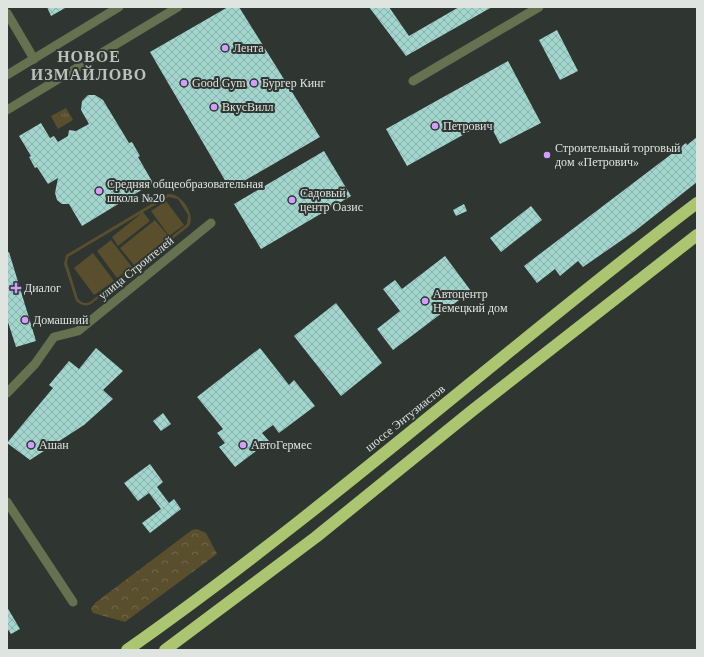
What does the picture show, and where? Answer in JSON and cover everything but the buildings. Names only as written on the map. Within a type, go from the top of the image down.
[{"type":"highway","name":"шоссе Энтузиастов","points":[[127,650],[194,603],[304,518],[697,203]]},
{"type":"highway","points":[[165,650],[316,537],[479,405],[697,235]]},
{"type":"street","points":[[7,75],[119,7]]},
{"type":"street","points":[[7,110],[178,7]]},
{"type":"street","points":[[413,81],[539,7]]},
{"type":"street","points":[[7,13],[34,59]]},
{"type":"street","name":"улица Строителей","points":[[7,393],[35,364],[54,337],[78,331],[211,223]]},
{"type":"street","points":[[7,502],[73,602]]},
{"type":"green space","points":[[66,108],[73,120],[58,129],[51,116]]},
{"type":"green space","points":[[168,194],[178,197],[189,210],[191,221],[189,226],[89,305],[83,305],[76,301],[64,264],[66,255]],"holes":[[[169,197],[178,199],[188,215],[187,224],[90,302],[84,303],[78,299],[67,263],[68,257],[142,213],[112,237],[118,246],[150,221],[143,212]]]},
{"type":"green space","points":[[166,201],[184,225],[169,236],[151,211]]},
{"type":"green space","points":[[155,220],[169,237],[134,265],[120,248]]},
{"type":"green space","points":[[111,240],[132,267],[117,278],[97,251]]},
{"type":"green space","points":[[93,253],[114,281],[94,295],[74,268]]},
{"type":"green space","points":[[197,529],[206,533],[217,554],[125,622],[93,613],[91,609],[95,603],[192,530]]},
{"type":"place","name":"Лента","points":[[225,48]]},
{"type":"place","name":"Good Gym","points":[[184,83]]},
{"type":"place","name":"Бургер Кинг","points":[[254,83]]},
{"type":"place","name":"ВкусВилл","points":[[214,107]]},
{"type":"place","name":"Петрович","points":[[435,126]]},
{"type":"place","name":"Строительный торговый дом «Петрович»","points":[[547,155]]},
{"type":"place","name":"Средняя общеобразовательная школа №20","points":[[99,191]]},
{"type":"place","name":"Садовый центр Оазис","points":[[292,200]]},
{"type":"place","name":"Диалог","points":[[16,288]]},
{"type":"place","name":"Автоцентр Немецкий дом","points":[[425,301]]},
{"type":"place","name":"Домашний","points":[[25,320]]},
{"type":"place","name":"Ашан","points":[[31,445]]},
{"type":"place","name":"АвтоГермес","points":[[243,445]]},
{"type":"district","name":"НОВОЕ ИЗМАЙЛОВО","points":[[89,65]]}]
